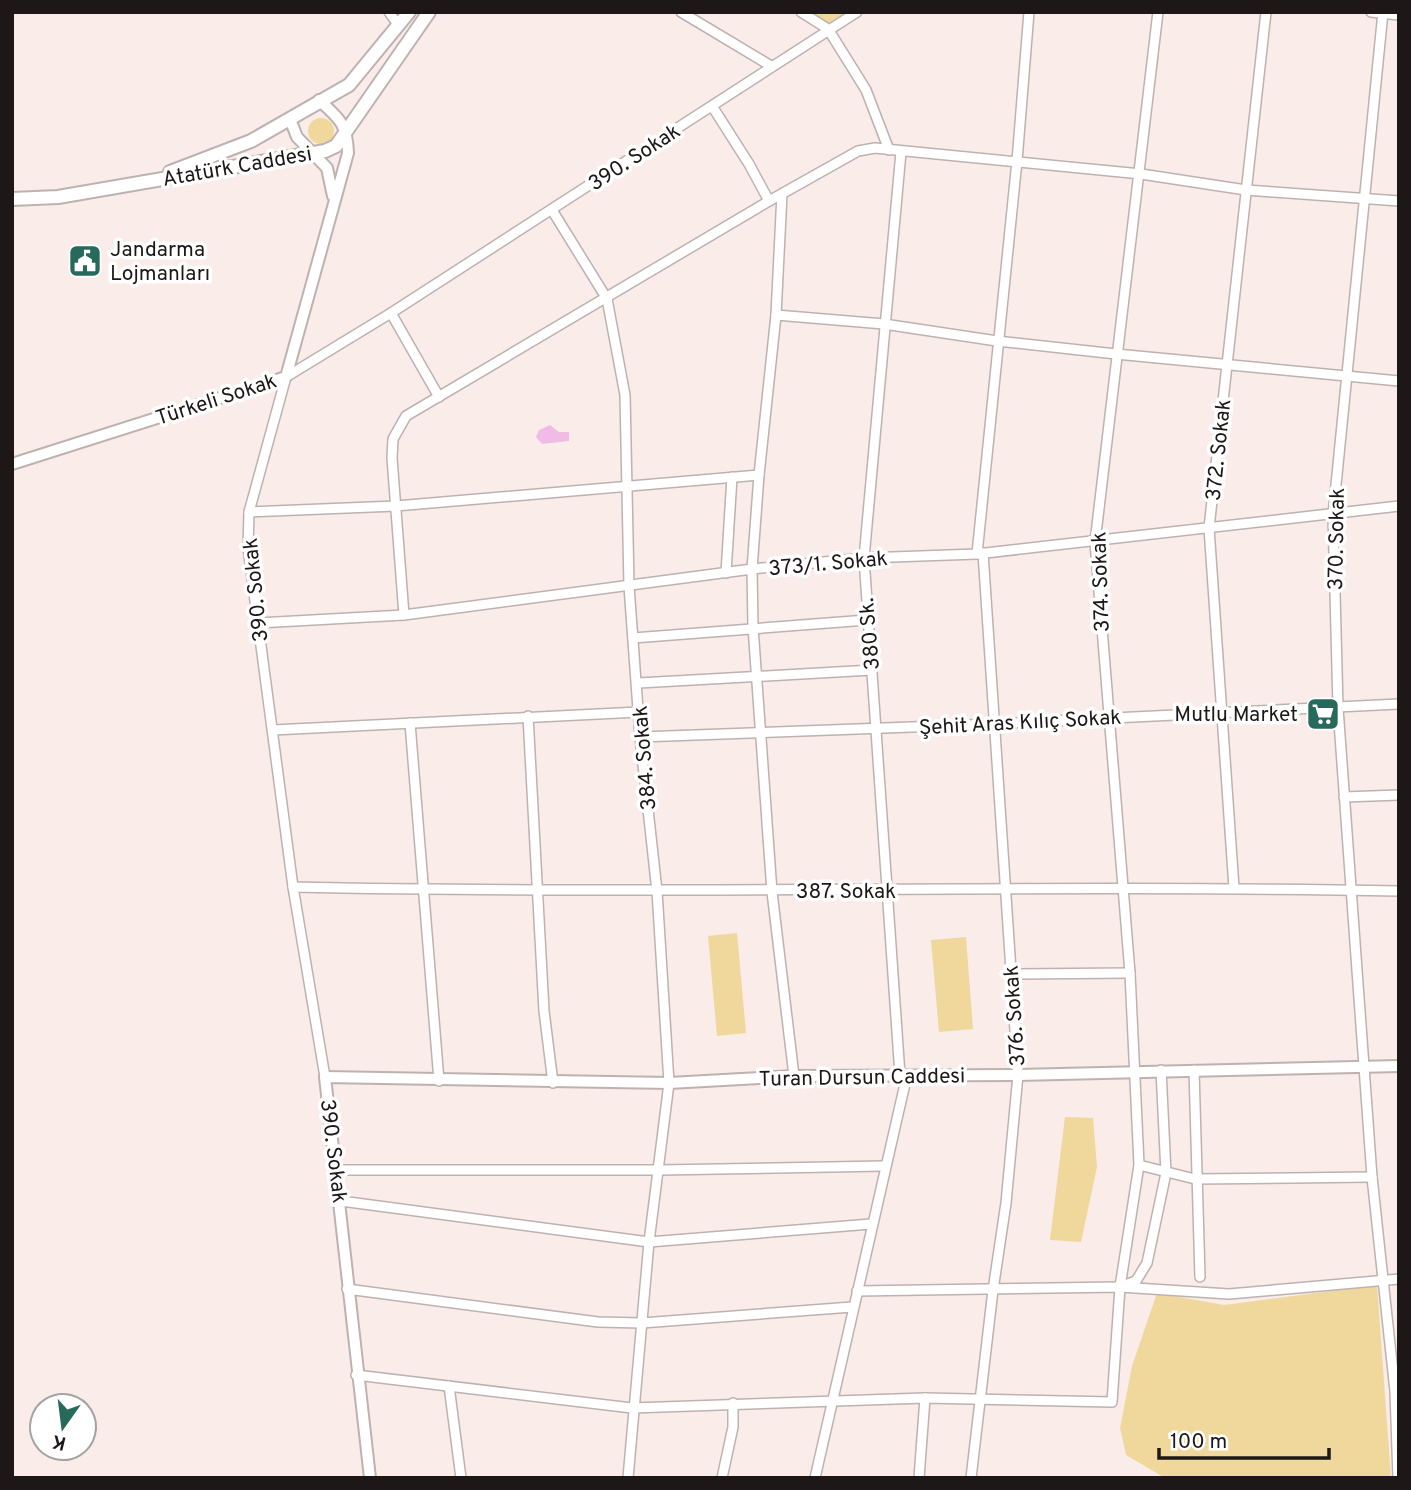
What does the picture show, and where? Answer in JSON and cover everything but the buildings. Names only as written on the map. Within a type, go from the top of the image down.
[{"type":"main road","name":"Atatürk Caddesi","points":[[102,189],[178,169],[251,141],[349,85],[409,12]]},
{"type":"main road","name":"Atatürk Caddesi","points":[[12,199],[58,197],[312,153],[336,146],[429,12]]},
{"type":"street","points":[[390,12],[399,26]]},
{"type":"street","points":[[681,12],[771,66]]},
{"type":"street","points":[[801,12],[828,29],[866,90],[889,150]]},
{"type":"street","name":"390. Sokak","points":[[370,1478],[347,1289],[338,1170],[293,887],[248,548],[249,512],[286,377],[391,313],[857,12]]},
{"type":"street","name":"376. Sokak","points":[[971,1478],[1006,1203],[1018,1075],[980,554],[997,341],[1017,161],[1029,12]]},
{"type":"street","name":"374. Sokak","points":[[980,1398],[1112,1402],[1120,1287],[1139,1165],[1130,973],[1095,542],[1116,354],[1141,174],[1158,12]]},
{"type":"street","name":"372. Sokak","points":[[1234,888],[1209,528],[1266,12]]},
{"type":"street","points":[[1371,12],[1399,15]]},
{"type":"street","name":"370. Sokak","points":[[1382,13],[1333,515],[1338,708],[1344,797],[1372,1177],[1397,1391],[1398,1478]]},
{"type":"street","points":[[319,100],[338,117],[347,131]]},
{"type":"street","points":[[712,106],[769,201]]},
{"type":"street","name":"Türkeli Sokak","points":[[290,118],[297,137],[327,167],[334,202]]},
{"type":"street","name":"Türkeli Sokak","points":[[12,464],[286,377],[348,153],[347,131]]},
{"type":"street","points":[[404,615],[393,439],[406,416],[858,151],[889,150],[1017,161],[1141,174],[1246,190],[1399,201]]},
{"type":"street","name":"380 Sk.","points":[[833,1399],[904,1075],[886,891],[864,558],[901,152]]},
{"type":"street","points":[[782,194],[776,315],[752,569],[753,628],[772,892],[794,1076]]},
{"type":"street","name":"384. Sokak","points":[[552,210],[607,299],[625,394],[629,586],[639,683],[640,737],[657,891],[669,1083],[649,1242],[632,1408],[628,1478]]},
{"type":"street","points":[[391,313],[439,397]]},
{"type":"street","points":[[776,315],[884,324],[997,341],[1116,354],[1399,381]]},
{"type":"street","points":[[249,512],[396,506],[759,475]]},
{"type":"street","points":[[726,573],[732,477]]},
{"type":"street","name":"373/1. Sokak","points":[[258,622],[404,615],[752,569],[864,558],[980,554],[1399,506]]},
{"type":"street","points":[[634,638],[867,620]]},
{"type":"street","points":[[639,683],[872,670]]},
{"type":"street","name":"Şehit Aras Kılıç Sokak","points":[[640,737],[993,724],[1399,704]]},
{"type":"street","points":[[273,730],[639,712]]},
{"type":"street","points":[[528,716],[544,1011],[554,1083]]},
{"type":"street","points":[[410,723],[439,1081]]},
{"type":"street","points":[[1344,797],[1399,795]]},
{"type":"street","name":"387. Sokak","points":[[293,887],[772,892],[1003,888],[1399,891]]},
{"type":"street","points":[[1011,974],[1130,973]]},
{"type":"street","name":"Turan Dursun Caddesi","points":[[325,1077],[669,1083],[794,1076],[1018,1075],[1135,1070],[1399,1066]]},
{"type":"street","points":[[1120,1287],[1136,1281],[1147,1263],[1166,1172],[1161,1070]]},
{"type":"street","points":[[1194,1070],[1195,1179],[1200,1277]]},
{"type":"street","points":[[1139,1165],[1195,1179],[1372,1177]]},
{"type":"street","points":[[338,1170],[660,1170],[884,1166]]},
{"type":"street","points":[[341,1201],[649,1242],[870,1224]]},
{"type":"street","points":[[857,1291],[1120,1287],[1228,1294],[1399,1279]]},
{"type":"street","points":[[347,1289],[598,1322],[642,1323],[852,1307]]},
{"type":"street","points":[[356,1375],[632,1408],[833,1399],[980,1398]]},
{"type":"street","points":[[449,1386],[461,1478]]},
{"type":"street","points":[[919,1478],[925,1398]]},
{"type":"street","points":[[815,1478],[833,1399]]},
{"type":"street","points":[[722,1478],[733,1427],[733,1403]]},
{"type":"shaded area","points":[[801,12],[846,12],[828,29]]},
{"type":"shaded area","points":[[321,118],[330,122],[334,131],[330,140],[321,144],[312,140],[308,131],[312,122]]},
{"type":"shaded area","points":[[550,425],[559,432],[569,432],[569,441],[542,444],[536,437],[539,430]]},
{"type":"shaded area","points":[[737,933],[746,1033],[717,1036],[708,936]]},
{"type":"shaded area","points":[[966,937],[973,1029],[939,1032],[931,940]]},
{"type":"shaded area","points":[[1065,1117],[1093,1118],[1097,1167],[1081,1242],[1050,1240]]},
{"type":"shaded area","points":[[1377,1285],[1391,1478],[1165,1478],[1126,1455],[1120,1428],[1132,1366],[1157,1293],[1224,1305]]},
{"type":"place","name":"Jandarma Lojmanları","points":[[85,261]]},
{"type":"place","name":"Mutlu Market","points":[[1323,714]]}]
